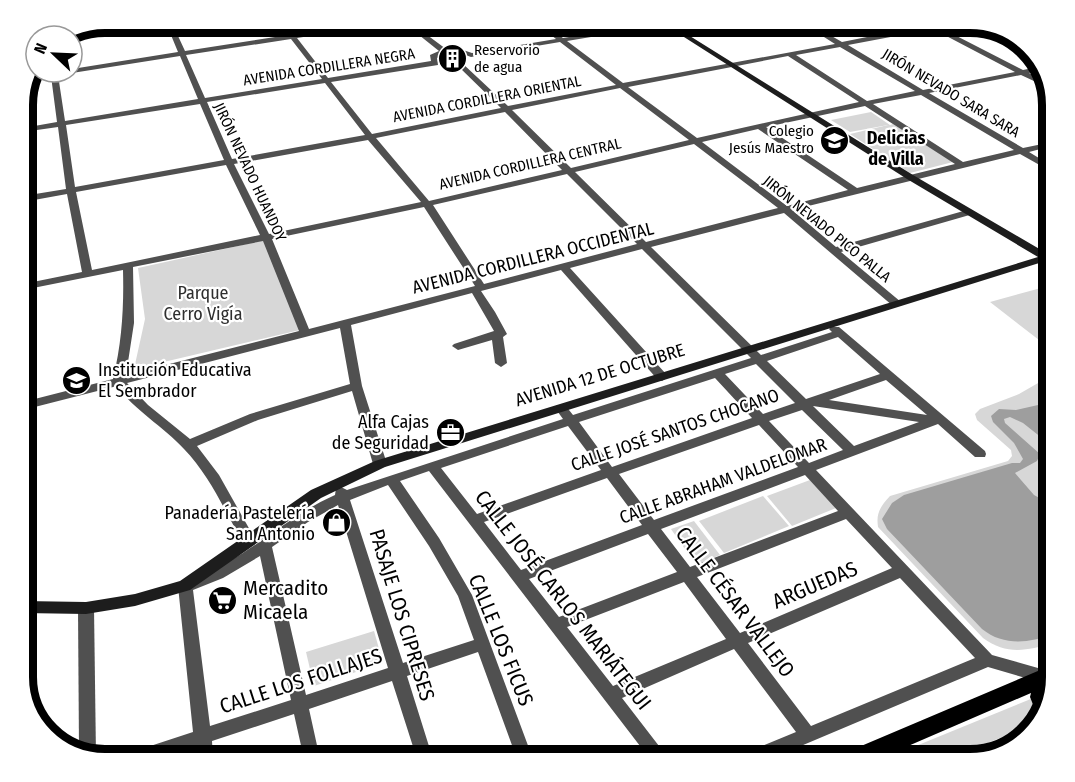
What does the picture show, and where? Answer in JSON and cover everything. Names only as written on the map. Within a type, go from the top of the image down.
[{"type":"main road","points":[[879,749],[1041,682]]},
{"type":"street","name":"JIRÓN NEVADO HUANDOY","points":[[173,33],[229,162],[266,237],[306,333]]},
{"type":"street","points":[[290,33],[370,137],[427,204],[478,289],[501,334],[458,346]]},
{"type":"street","points":[[84,68],[182,55],[311,33]]},
{"type":"street","points":[[422,33],[444,51],[462,51],[471,55],[597,33]]},
{"type":"street","name":"JIRÓN NEVADO PICO PALLA","points":[[553,33],[692,141],[785,209],[897,304]]},
{"type":"street","points":[[681,33],[910,177],[1042,252]]},
{"type":"street","name":"JIRÓN NEVADO SARA SARA","points":[[823,33],[1042,163]]},
{"type":"street","name":"AVENIDA CORDILLERA ORIENTAL","points":[[33,197],[370,137],[891,33]]},
{"type":"street","points":[[944,33],[1038,81]]},
{"type":"street","name":"AVENIDA CORDILLERA NEGRA","points":[[33,128],[435,63],[433,57],[444,51]]},
{"type":"street","points":[[788,53],[962,165]]},
{"type":"street","points":[[462,65],[567,172],[645,246],[747,351],[807,403],[852,452]]},
{"type":"street","name":"AVENIDA CORDILLERA CENTRAL","points":[[33,285],[427,204],[811,114],[1033,70]]},
{"type":"street","points":[[58,84],[71,190],[88,274]]},
{"type":"street","points":[[759,126],[855,191]]},
{"type":"street","name":"AVENIDA CORDILLERA OCCIDENTAL","points":[[33,403],[855,191],[1042,146]]},
{"type":"street","points":[[833,251],[970,212]]},
{"type":"street","name":"AVENIDA 12 DE OCTUBRE","points":[[33,607],[86,608],[135,600],[217,576],[265,546],[340,490],[380,464],[1042,259]]},
{"type":"street","points":[[128,266],[130,320],[127,350],[119,380],[130,398],[188,445],[205,466],[248,539]]},
{"type":"street","points":[[563,267],[662,377]]},
{"type":"street","points":[[345,323],[356,386],[380,464]]},
{"type":"street","points":[[830,324],[980,454]]},
{"type":"street","name":"AVENIDA 12 DE OCTUBRE","points":[[185,586],[291,510],[340,490],[391,479],[840,333]]},
{"type":"street","points":[[497,334],[501,363]]},
{"type":"street","points":[[717,374],[987,660],[1042,677]]},
{"type":"street","name":"CALLE JOSÉ SANTOS CHOCANO","points":[[474,520],[888,375]]},
{"type":"street","points":[[188,445],[254,417],[356,386]]},
{"type":"street","points":[[807,403],[939,420]]},
{"type":"street","name":"CALLE CÉSAR VALLEJO","points":[[561,408],[809,736]]},
{"type":"street","name":"CALLE ABRAHAM VALDELOMAR","points":[[519,577],[939,420]]},
{"type":"street","name":"CALLE JOSÉ CARLOS MARIÁTEGUI","points":[[432,466],[652,749]]},
{"type":"street","name":"CALLE LOS FICUS","points":[[391,479],[434,542],[465,595],[521,749]]},
{"type":"street","name":"PASAJE LOS CIPRESES","points":[[340,490],[422,749]]},
{"type":"street","points":[[556,625],[849,512]]},
{"type":"street","points":[[265,546],[310,749]]},
{"type":"street","name":"ARGUEDAS","points":[[611,696],[903,570]]},
{"type":"street","points":[[185,586],[204,749]]},
{"type":"street","points":[[86,608],[88,746]]},
{"type":"street","name":"CALLE LOS FOLLAJES","points":[[166,749],[482,644]]},
{"type":"street","points":[[776,749],[987,660]]},
{"type":"green space","points":[[871,112],[953,162],[910,173],[850,134],[888,125],[850,132],[831,120]]},
{"type":"green space","name":"Parque Cerro Vigía","points":[[265,240],[300,330],[134,369],[145,319],[138,268]]},
{"type":"green space","points":[[1042,288],[1042,342],[990,302]]},
{"type":"green space","points":[[1042,381],[1042,646],[1017,650],[1000,647],[983,638],[878,527],[878,514],[890,496],[1008,461],[1012,456],[1011,450],[977,420],[975,414],[980,409],[1019,394]]},
{"type":"green space","points":[[810,480],[836,508],[792,526],[767,496]]},
{"type":"green space","points":[[763,496],[789,526],[724,553],[699,521]]},
{"type":"green space","points":[[694,521],[720,555],[696,565],[671,529]]},
{"type":"green space","points":[[374,631],[383,663],[314,686],[306,652]]},
{"type":"green space","points":[[1039,696],[1032,713],[1018,731],[974,749],[908,749]]},
{"type":"shaded area","points":[[1042,406],[1042,438],[1023,423],[1010,417],[1004,419],[1005,423],[1040,454],[1037,461],[1015,473],[1034,495],[1042,499],[1042,638],[1025,641],[998,638],[982,629],[887,529],[882,519],[892,503],[904,495],[1012,463],[1020,463],[1023,459],[1014,443],[993,422],[991,416],[999,409],[1016,410]]},
{"type":"place","name":"Reservorio de agua","points":[[453,59]]},
{"type":"place","name":"Colegio Jesús Maestro","points":[[835,140]]},
{"type":"place","name":"Institución Educativa El Sembrador","points":[[77,380]]},
{"type":"place","name":"Alfa Cajas de Seguridad","points":[[450,432]]},
{"type":"place","name":"Panadería Pastelería San Antonio","points":[[336,523]]},
{"type":"place","name":"Mercadito Micaela","points":[[222,600]]},
{"type":"district","name":"Delicias de Villa","points":[[896,148]]}]
